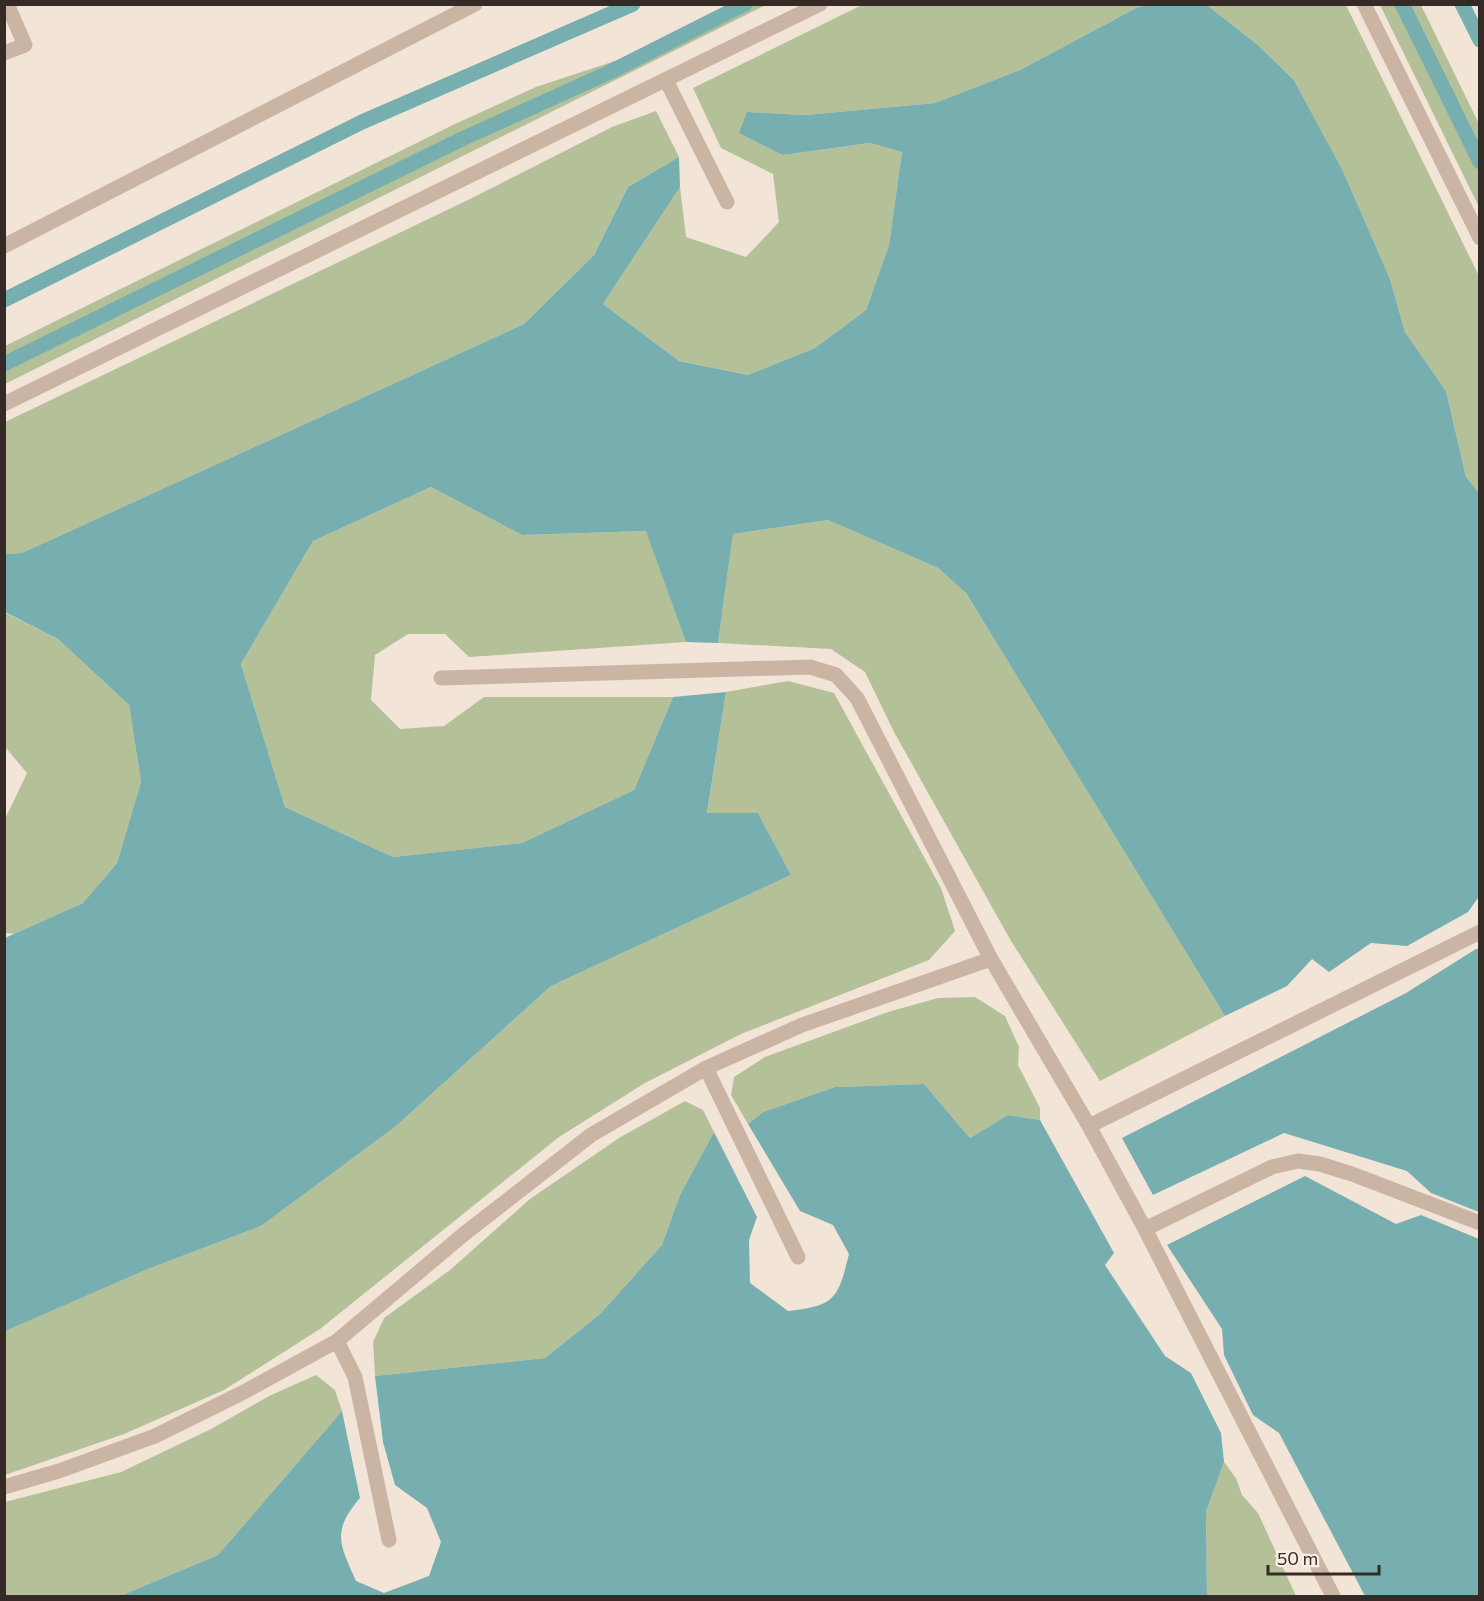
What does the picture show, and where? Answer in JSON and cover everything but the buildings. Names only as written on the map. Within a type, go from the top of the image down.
[{"type":"street","points":[[4,53],[25,45],[7,4]]},
{"type":"street","points":[[4,246],[475,4]]},
{"type":"street","points":[[4,404],[820,4]]},
{"type":"street","points":[[1364,4],[1479,238]]},
{"type":"street","points":[[666,80],[727,202]]},
{"type":"street","points":[[441,678],[810,667],[836,675],[857,698],[991,959],[1089,1126],[1333,1596]]},
{"type":"street","points":[[1089,1126],[1479,932]]},
{"type":"street","points":[[4,1487],[59,1471],[155,1436],[242,1393],[337,1341],[464,1234],[591,1135],[705,1068],[802,1024],[991,959]]},
{"type":"street","points":[[705,1068],[798,1257]]},
{"type":"street","points":[[1144,1229],[1272,1167],[1298,1161],[1320,1164],[1352,1174],[1479,1223]]},
{"type":"street","points":[[337,1341],[355,1377],[389,1540]]},
{"type":"green space","points":[[729,4],[766,5],[5,384],[5,346],[455,124],[536,87],[630,56]]},
{"type":"green space","points":[[862,5],[1148,5],[1138,7],[1020,70],[935,103],[806,115],[747,112],[783,155],[870,143],[902,152],[889,245],[866,310],[815,348],[748,375],[679,361],[603,304],[680,187],[686,237],[746,257],[779,222],[773,174],[721,148],[693,88]]},
{"type":"green space","points":[[1207,5],[1346,5],[1479,276],[1479,495],[1466,477],[1446,391],[1405,332],[1390,279],[1343,171],[1294,80],[1259,46]]},
{"type":"green space","points":[[1380,5],[1421,5],[1479,124],[1479,207]]},
{"type":"green space","points":[[656,111],[679,157],[628,187],[594,255],[524,324],[22,553],[5,554],[5,422],[470,199],[612,127]]},
{"type":"green space","points":[[431,487],[522,535],[647,531],[686,642],[469,657],[445,634],[408,634],[375,655],[371,700],[400,729],[444,726],[484,697],[673,697],[634,790],[522,843],[393,857],[285,807],[241,664],[313,541]]},
{"type":"green space","points":[[828,520],[938,568],[966,593],[1225,1016],[1100,1081],[1011,941],[894,732],[865,672],[831,649],[718,643],[733,534]]},
{"type":"green space","points":[[4,612],[58,639],[129,705],[141,782],[117,863],[83,903],[14,934],[5,933],[5,819],[27,773],[5,747]]},
{"type":"green space","points":[[788,681],[834,693],[941,888],[955,931],[929,960],[741,1034],[645,1083],[559,1137],[320,1329],[224,1390],[124,1434],[5,1475],[4,1331],[148,1269],[261,1226],[395,1127],[551,986],[791,875],[758,813],[707,814],[726,692]]},
{"type":"green space","points":[[975,997],[1005,1016],[1019,1047],[1018,1065],[1040,1108],[1040,1120],[1008,1115],[970,1138],[924,1084],[835,1087],[763,1112],[748,1124],[731,1095],[734,1077],[765,1057],[888,1012],[938,998]]},
{"type":"green space","points":[[685,1101],[703,1110],[714,1132],[680,1195],[662,1245],[600,1314],[545,1358],[375,1376],[373,1342],[384,1318],[450,1270],[530,1199],[619,1138]]},
{"type":"green space","points":[[316,1375],[335,1390],[342,1411],[218,1555],[120,1596],[5,1596],[5,1502],[121,1472],[211,1429],[269,1396]]},
{"type":"green space","points":[[1224,1462],[1236,1478],[1242,1495],[1258,1513],[1296,1596],[1203,1596],[1207,1594],[1206,1512]]},
{"type":"water","points":[[1207,5],[1259,46],[1294,80],[1343,171],[1390,279],[1405,332],[1446,391],[1466,477],[1480,495],[1480,895],[1468,912],[1407,946],[1371,943],[1329,972],[1312,959],[1287,986],[1225,1016],[966,593],[938,568],[828,520],[733,534],[718,643],[686,642],[646,531],[522,535],[431,487],[313,541],[241,664],[285,807],[393,857],[522,843],[634,790],[673,697],[726,692],[707,813],[758,813],[791,875],[551,986],[395,1127],[261,1226],[148,1269],[5,1331],[5,938],[83,903],[117,863],[141,782],[129,705],[58,639],[5,612],[5,554],[22,553],[524,324],[594,255],[628,187],[679,157],[680,187],[603,304],[679,361],[748,375],[815,348],[866,310],[889,245],[902,152],[870,143],[783,155],[739,133],[747,112],[806,115],[935,103],[1020,70],[1138,7]]},
{"type":"water","points":[[1476,949],[1480,949],[1479,1212],[1431,1193],[1407,1171],[1284,1133],[1153,1195],[1122,1138],[1406,993]]},
{"type":"water","points":[[924,1084],[970,1138],[1008,1115],[1040,1120],[1114,1253],[1105,1265],[1165,1356],[1191,1373],[1221,1433],[1224,1462],[1206,1512],[1207,1595],[120,1596],[218,1555],[342,1411],[360,1498],[345,1520],[341,1538],[356,1581],[384,1593],[429,1576],[441,1542],[427,1508],[395,1485],[383,1442],[375,1376],[545,1358],[600,1314],[662,1245],[680,1195],[714,1132],[757,1217],[749,1240],[750,1283],[788,1311],[825,1303],[837,1290],[849,1254],[833,1225],[800,1211],[748,1124],[763,1112],[835,1087]]},
{"type":"water","points":[[1305,1176],[1396,1224],[1421,1215],[1479,1239],[1479,1596],[1365,1596],[1279,1433],[1253,1415],[1224,1355],[1222,1329],[1167,1245]]},
{"type":"waterway","points":[[4,300],[362,122],[633,4]]},
{"type":"waterway","points":[[4,364],[462,139],[610,72],[745,4]]},
{"type":"waterway","points":[[1402,4],[1480,162]]},
{"type":"waterway","points":[[1462,4],[1480,40]]}]
